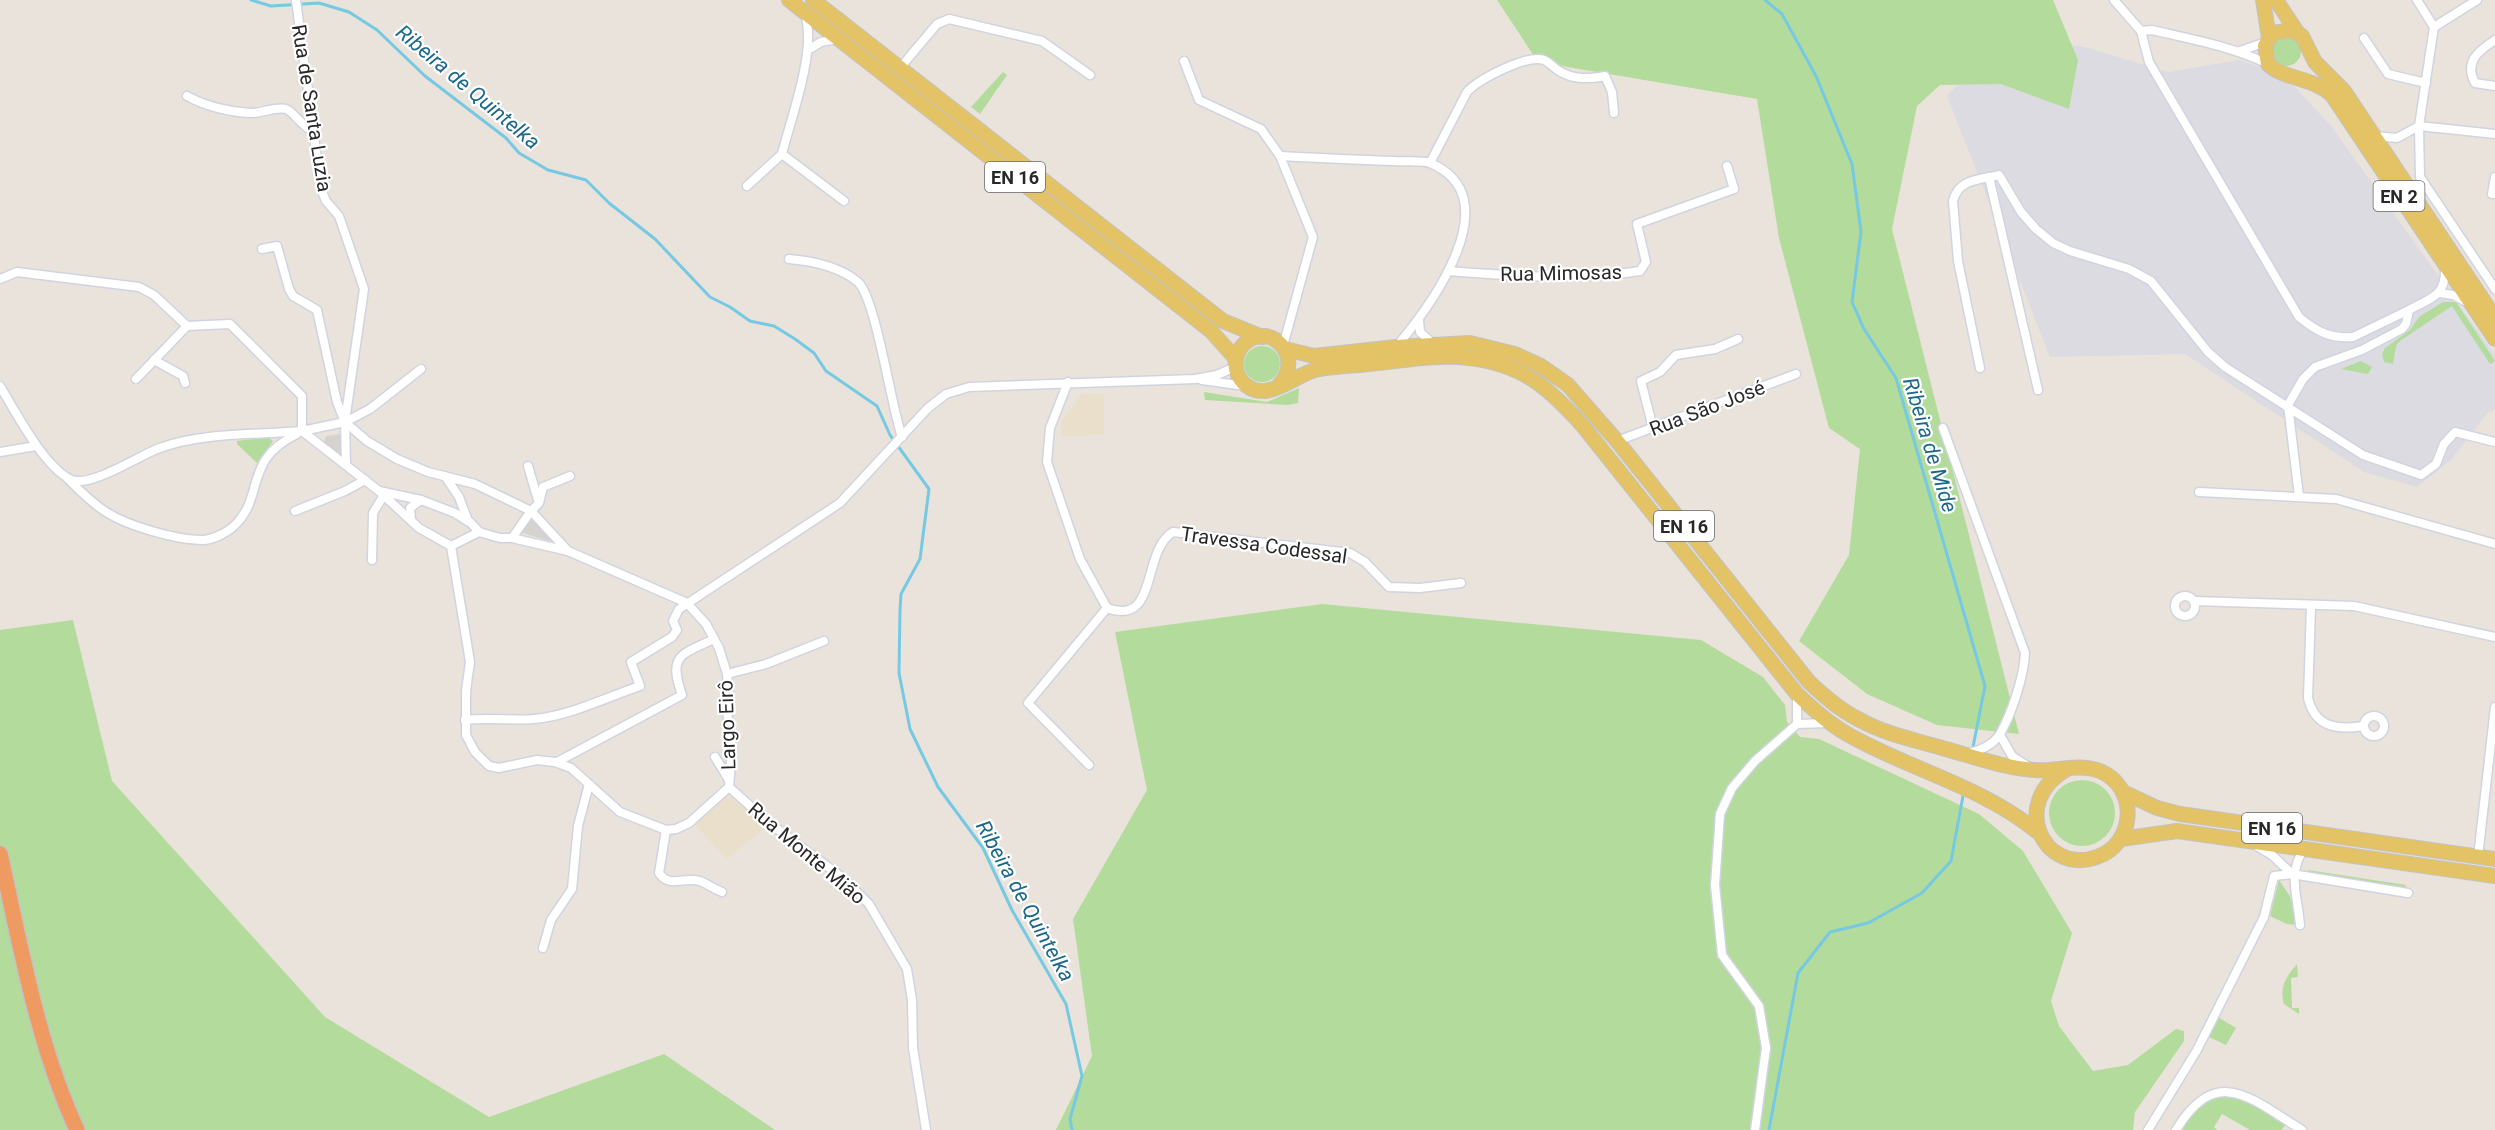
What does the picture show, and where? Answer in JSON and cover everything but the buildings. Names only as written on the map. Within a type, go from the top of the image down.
[{"type":"highway","points":[[0,854],[30,990],[50,1061],[76,1130]]},
{"type":"main road","name":"EN 16","points":[[789,0],[1211,331],[1236,363],[1237,374],[1247,386],[1263,391],[1317,370],[1430,358],[1478,360],[1515,370],[1533,378],[1553,392],[1583,426],[1797,694],[1849,735],[1973,791],[2035,829],[2057,853],[2084,860],[2098,857],[2110,850],[2121,839],[2177,831],[2495,876]]},
{"type":"main road","name":"EN 16","points":[[813,0],[1223,321],[1314,356],[1396,347],[1470,343],[1487,346],[1541,366],[1568,385],[1617,441],[1809,682],[1835,706],[1862,722],[1893,734],[1964,754],[2035,770],[2093,768],[2116,781],[2124,792],[2157,808],[2180,814],[2495,859]]},
{"type":"main road","points":[[2263,0],[2268,40]]},
{"type":"main road","name":"EN 2","points":[[2276,0],[2307,45],[2315,62],[2338,83],[2495,318]]},
{"type":"main road","points":[[2268,64],[2264,50],[2268,40],[2279,30],[2297,32]]},
{"type":"main road","points":[[2287,73],[2304,64],[2307,58],[2307,45]]},
{"type":"main road","name":"EN 2","points":[[2268,64],[2274,69],[2314,82],[2332,95],[2495,339]]},
{"type":"main road","points":[[1236,363],[1245,343],[1275,342],[1289,364],[1284,379],[1279,385]]},
{"type":"main road","points":[[2035,829],[2040,795],[2054,777],[2067,769]]},
{"type":"main road","points":[[2121,839],[2127,824],[2128,808],[2124,792]]},
{"type":"street","name":"Rua de Santa Luzia","points":[[296,0],[321,189],[326,201],[339,216],[364,289],[345,422]]},
{"type":"street","points":[[2114,0],[2141,31],[2150,62],[2299,317],[2316,331],[2343,338],[2353,337],[2409,310],[2440,293],[2445,284],[2445,264]]},
{"type":"street","points":[[2417,0],[2434,27],[2419,126],[2420,177],[2495,289]]},
{"type":"street","points":[[2434,27],[2477,0]]},
{"type":"street","points":[[747,186],[782,154],[808,50],[809,30],[804,12]]},
{"type":"street","points":[[900,68],[937,24],[949,19],[1042,41],[1090,75]]},
{"type":"street","points":[[2141,31],[2152,30],[2221,49],[2240,51],[2268,64]]},
{"type":"street","points":[[2364,38],[2388,74],[2426,83]]},
{"type":"street","points":[[808,50],[821,42],[840,39]]},
{"type":"street","points":[[2240,51],[2268,40]]},
{"type":"street","points":[[2495,40],[2477,51],[2471,62],[2471,75],[2475,83],[2495,86]]},
{"type":"street","points":[[1430,163],[1467,92],[1476,82],[1531,60],[1544,60],[1561,72],[1579,79],[1605,76],[1612,92],[1614,113]]},
{"type":"street","points":[[1184,61],[1200,100],[1261,129],[1280,156],[1313,237],[1290,314],[1275,342]]},
{"type":"street","points":[[187,96],[206,105],[251,114],[284,108],[290,111],[303,127],[314,132]]},
{"type":"street","points":[[2374,136],[2397,138],[2419,126],[2495,134]]},
{"type":"street","points":[[2388,158],[2397,138]]},
{"type":"street","points":[[782,154],[844,201]]},
{"type":"street","points":[[1280,156],[1430,163],[1457,182],[1467,208],[1461,239],[1449,271],[1419,320],[1396,347]]},
{"type":"street","name":"Rua Mimosas","points":[[1449,271],[1503,276],[1602,277],[1640,271],[1646,262],[1637,224],[1734,189],[1727,166]]},
{"type":"street","points":[[1980,368],[1958,261],[1953,201],[1955,192],[1964,183],[1999,175],[2021,212],[2053,243],[2129,269],[2151,281],[2208,352],[2225,367],[2363,454],[2421,475],[2436,464],[2444,444],[2455,432],[2495,442]]},
{"type":"street","points":[[1989,177],[2038,390]]},
{"type":"street","points":[[2495,177],[2492,194],[2495,194]]},
{"type":"street","points":[[262,249],[277,246],[293,296],[317,310],[337,402],[345,422],[346,464]]},
{"type":"street","points":[[789,259],[820,262],[859,283],[872,309],[893,412],[902,437]]},
{"type":"street","points":[[0,279],[16,272],[139,287],[154,295],[187,326]]},
{"type":"street","points":[[2440,293],[2453,295],[2473,306]]},
{"type":"street","points":[[2299,496],[2288,405],[2303,379],[2315,367],[2362,350],[2397,332],[2406,324],[2409,310]]},
{"type":"street","points":[[1275,342],[1290,314]]},
{"type":"street","points":[[1419,320],[1420,332],[1434,345]]},
{"type":"street","points":[[136,379],[187,326],[230,324],[302,396],[302,431]]},
{"type":"street","points":[[1653,428],[1641,381],[1660,372],[1676,355],[1715,349],[1738,339]]},
{"type":"street","points":[[154,360],[183,376],[185,383]]},
{"type":"street","points":[[1195,380],[1217,375],[1236,363]]},
{"type":"street","points":[[61,473],[73,481],[88,481],[159,449],[198,440],[302,431],[345,422],[370,409],[421,369]]},
{"type":"street","name":"Rua São José","points":[[1617,441],[1796,374]]},
{"type":"street","points":[[465,720],[492,717],[534,719],[552,716],[640,686],[631,663],[672,637],[677,630],[674,615],[687,603],[840,503],[928,408],[946,394],[969,387],[1068,382],[1195,380],[1247,386]]},
{"type":"street","points":[[1068,382],[1050,428],[1047,462],[1080,559],[1107,608],[1028,703],[1089,765]]},
{"type":"street","points":[[0,386],[36,446],[61,473],[105,512],[122,521],[204,540],[224,533],[236,525],[245,510],[262,463],[274,447],[302,431]]},
{"type":"street","points":[[345,422],[367,441],[397,459],[444,476],[475,484],[531,511],[568,551]]},
{"type":"street","points":[[1943,428],[2025,653],[2024,671],[2000,735],[1978,751],[1964,754]]},
{"type":"street","points":[[302,431],[381,493],[419,528],[451,546]]},
{"type":"street","points":[[0,452],[36,446]]},
{"type":"street","points":[[528,466],[539,503]]},
{"type":"street","points":[[444,476],[459,497],[468,521]]},
{"type":"street","points":[[512,538],[539,503],[543,488],[570,476]]},
{"type":"street","points":[[295,511],[345,491],[365,480]]},
{"type":"street","points":[[2199,492],[2299,496],[2336,500],[2495,544]]},
{"type":"street","points":[[381,493],[422,500],[468,521],[479,532],[568,551],[687,603]]},
{"type":"street","points":[[372,560],[373,513],[381,493]]},
{"type":"street","points":[[411,520],[410,508],[422,500]]},
{"type":"street","points":[[451,546],[479,532]]},
{"type":"street","name":"Travessa Codessal","points":[[1107,608],[1120,613],[1130,611],[1139,603],[1146,591],[1158,547],[1163,538],[1173,532],[1350,554],[1365,562],[1389,587],[1420,588],[1461,583]]},
{"type":"street","points":[[451,546],[470,662],[465,720],[466,735],[475,752],[489,766],[499,768],[537,760],[557,762],[571,768],[620,812],[666,830],[676,829],[689,823],[729,783]]},
{"type":"street","points":[[2194,601],[2311,607],[2354,606],[2495,637]]},
{"type":"street","name":"Largo Eirô","points":[[687,603],[706,624],[727,674],[727,711],[732,750],[729,783]]},
{"type":"street","points":[[2311,607],[2308,698],[2312,711],[2319,720],[2337,729],[2364,726]]},
{"type":"street","points":[[557,762],[682,695],[674,674],[675,665],[685,651],[714,639]]},
{"type":"street","points":[[727,674],[766,664],[824,641]]},
{"type":"street","points":[[1797,694],[1797,724]]},
{"type":"street","points":[[2478,857],[2495,707]]},
{"type":"street","points":[[1755,1130],[1766,1048],[1759,1006],[1722,955],[1715,885],[1720,814],[1724,800],[1739,779],[1755,761],[1797,724],[1831,723]]},
{"type":"street","points":[[2000,735],[2012,756],[2035,770]]},
{"type":"street","name":"Rua Monte Mião","points":[[715,757],[729,783],[768,822],[844,879],[868,904],[907,969],[912,1000],[912,1048],[926,1130]]},
{"type":"street","points":[[543,948],[551,920],[573,889],[578,826],[589,784]]},
{"type":"street","points":[[666,830],[659,873],[663,879],[670,882],[698,880],[722,892]]},
{"type":"street","points":[[2248,841],[2272,855],[2292,874]]},
{"type":"street","points":[[2300,925],[2298,898],[2292,874],[2296,860],[2304,849]]},
{"type":"street","points":[[2148,1130],[2197,1050],[2264,917],[2274,876],[2292,874],[2408,893]]},
{"type":"street","points":[[2176,1130],[2187,1112],[2199,1101],[2208,1094],[2223,1092],[2245,1095],[2302,1130]]},
{"type":"shaded area","points":[[2044,41],[2085,47],[2168,72],[2239,60],[2263,68],[2294,86],[2331,126],[2495,355],[2495,410],[2488,412],[2451,460],[2417,487],[2364,472],[2185,354],[2050,357],[1947,96],[1980,61]]},
{"type":"shaded area","points":[[1082,394],[1104,394],[1104,435],[1061,436],[1061,421]]},
{"type":"shaded area","points":[[341,434],[342,455],[340,456],[324,442],[326,436]]},
{"type":"shaded area","points":[[531,515],[552,537],[550,541],[519,532]]},
{"type":"shaded area","points":[[725,796],[734,798],[767,826],[727,859],[694,824]]},
{"type":"green space","points":[[1497,0],[2053,0],[2078,60],[2069,109],[2001,84],[1940,85],[1917,106],[1892,229],[2019,734],[1937,725],[1867,694],[1799,641],[1849,555],[1860,449],[1829,428],[1779,238],[1757,99],[1538,62]]},
{"type":"green space","points":[[2286,36],[2292,37],[2300,45],[2300,57],[2292,65],[2286,66],[2280,65],[2272,57],[2271,51],[2272,45],[2280,37]]},
{"type":"green space","points":[[1003,72],[1007,75],[980,114],[971,107]]},
{"type":"green space","points":[[2443,302],[2456,302],[2495,361],[2490,364],[2452,306],[2400,341],[2396,346],[2393,364],[2384,362],[2382,354],[2385,348],[2410,330],[2419,317]]},
{"type":"green space","points":[[1262,346],[1275,351],[1280,364],[1275,377],[1262,382],[1249,377],[1244,364],[1249,351]]},
{"type":"green space","points":[[2361,361],[2372,367],[2368,374],[2341,369]]},
{"type":"green space","points":[[1299,388],[1298,403],[1288,405],[1205,400],[1204,392],[1267,402]]},
{"type":"green space","points":[[268,437],[273,441],[257,463],[237,444],[237,441]]},
{"type":"green space","points":[[1322,604],[1701,640],[1763,677],[1785,705],[1787,722],[1800,737],[1819,739],[1979,814],[2023,851],[2072,933],[2051,1001],[2059,1026],[2093,1071],[2128,1065],[2176,1029],[2184,1031],[2184,1041],[2135,1112],[2133,1130],[1056,1130],[1092,1056],[1073,919],[1147,790],[1115,632]]},
{"type":"green space","points":[[73,620],[112,781],[325,1017],[489,1117],[664,1054],[775,1130],[0,1130],[0,630]]},
{"type":"green space","points":[[2082,780],[2095,782],[2110,795],[2115,813],[2113,826],[2100,841],[2082,846],[2069,844],[2054,831],[2049,813],[2051,800],[2064,785]]},
{"type":"green space","points":[[2308,870],[2406,885],[2405,888],[2308,874]]},
{"type":"green space","points":[[2279,880],[2291,898],[2296,925],[2287,924],[2270,916]]},
{"type":"green space","points":[[2297,964],[2298,977],[2291,978],[2292,1008],[2299,1008],[2299,1014],[2284,1004],[2282,992],[2287,978]]},
{"type":"green space","points":[[2216,1016],[2236,1028],[2226,1045],[2207,1036]]},
{"type":"green space","points":[[2233,1095],[2285,1125],[2282,1130],[2250,1130],[2222,1114],[2214,1127],[2217,1130],[2179,1130],[2189,1115],[2207,1101]]},
{"type":"waterway","name":"Ribeira de Quintelka","points":[[251,0],[271,6],[319,3],[349,12],[377,30],[425,76],[506,138],[519,153],[548,170],[586,180],[609,203],[655,239],[710,297],[750,321],[774,326],[795,339],[814,353],[826,371],[877,406],[890,435],[929,489],[920,559],[901,594],[899,673],[910,729],[938,787],[983,848],[1012,910],[1066,1004],[1082,1076],[1070,1119],[1072,1130]]},
{"type":"waterway","name":"Ribeira de Mide","points":[[1765,0],[1782,14],[1816,76],[1852,164],[1861,232],[1852,302],[1864,329],[1896,378],[1985,686],[1973,747]]},
{"type":"waterway","name":"Ribeira de Mide","points":[[1769,1130],[1798,973],[1830,932],[1868,923],[1922,893],[1951,861],[1963,796]]}]
